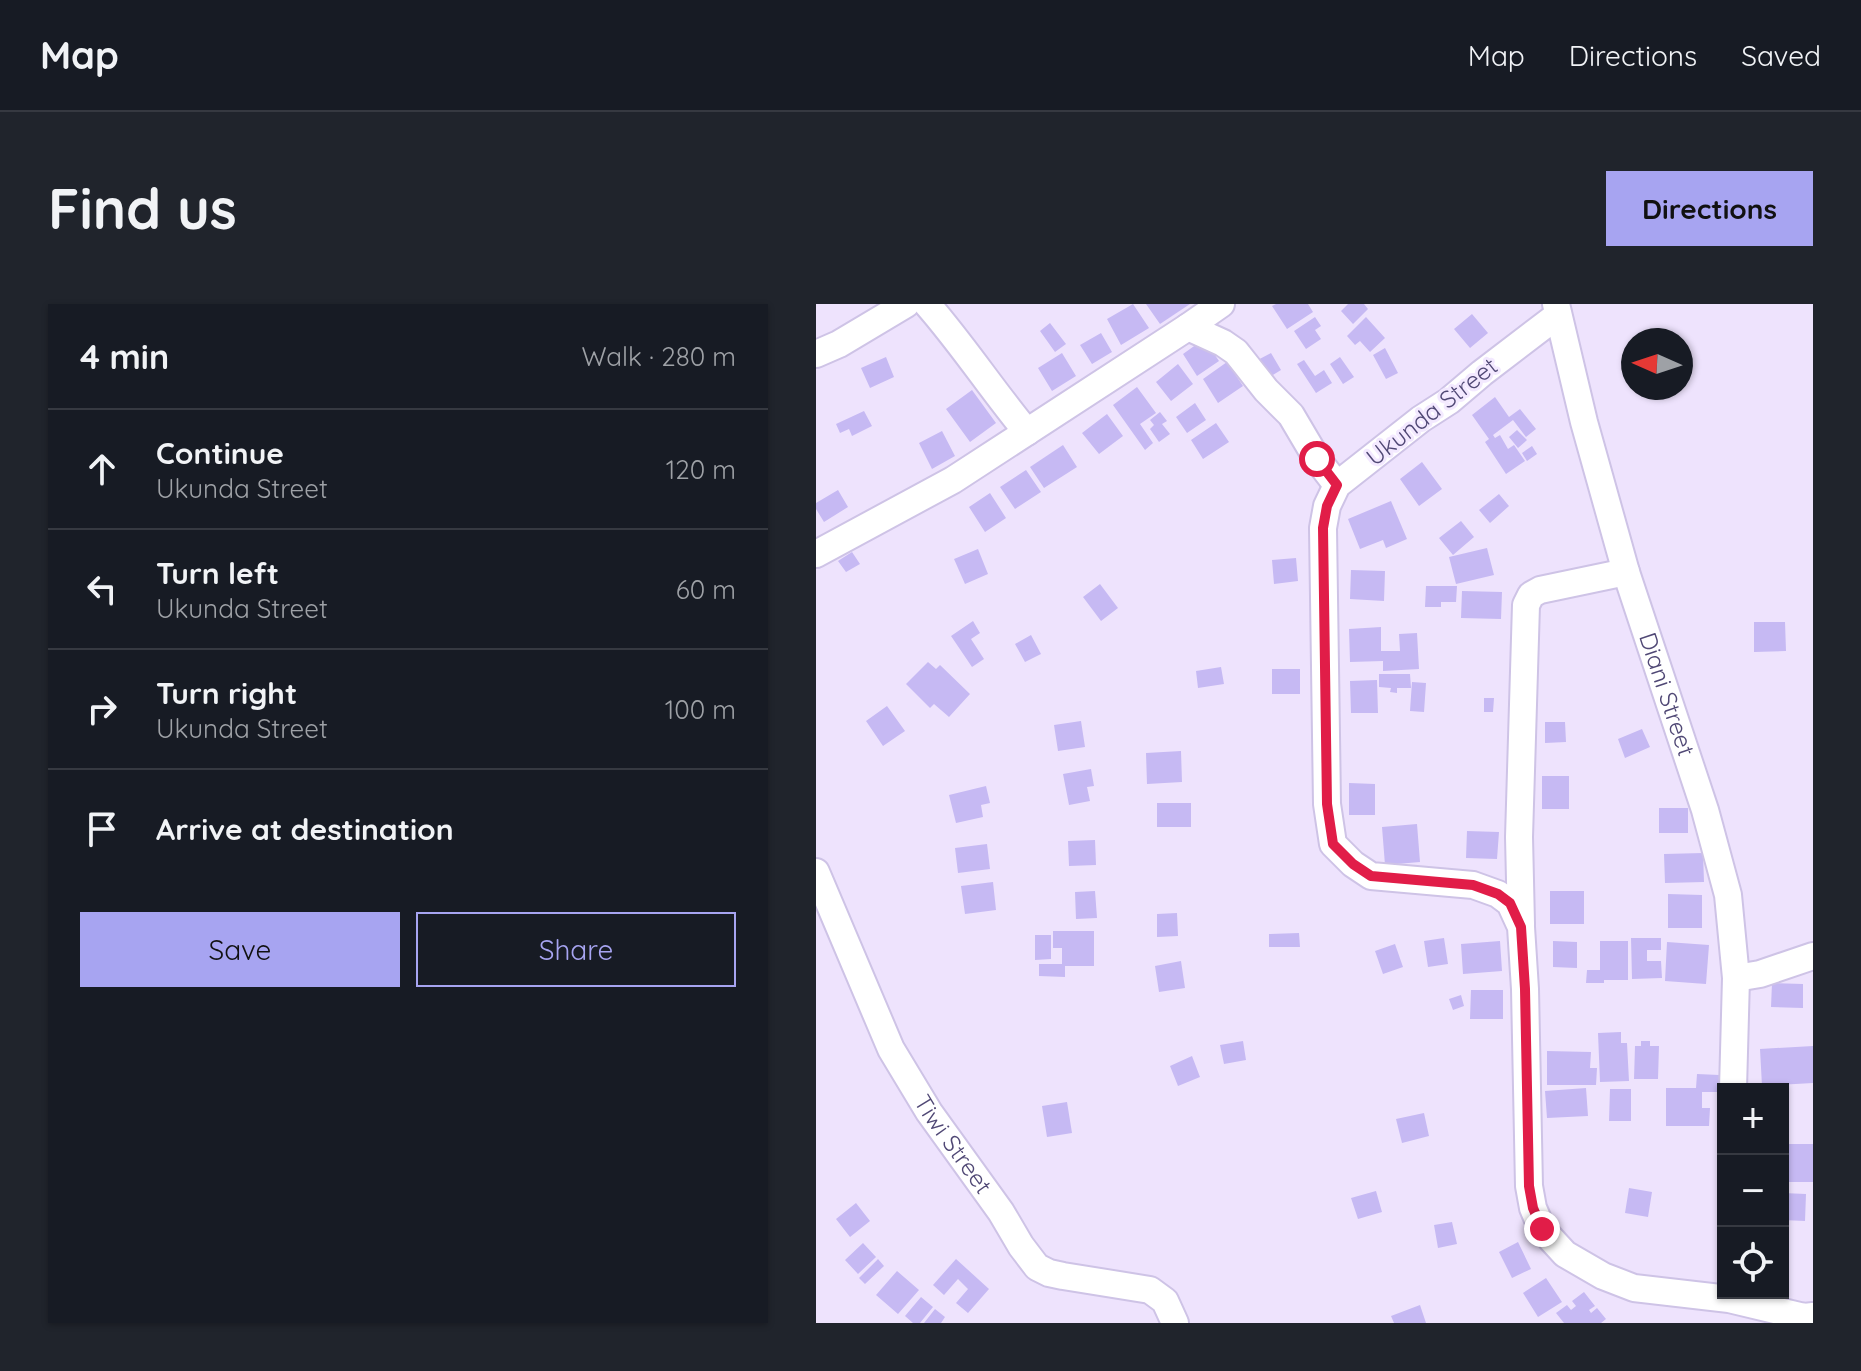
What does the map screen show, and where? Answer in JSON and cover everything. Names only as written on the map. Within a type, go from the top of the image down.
[{"type":"street","points":[[816,354],[839,344],[906,304]]},
{"type":"street","points":[[927,304],[1027,432]]},
{"type":"street","points":[[816,554],[953,480],[1221,304]]},
{"type":"street","name":"Ukunda Street","points":[[1337,485],[1449,401],[1557,310]]},
{"type":"street","name":"Diani Street","points":[[1557,310],[1584,422],[1626,572],[1705,810],[1728,895],[1736,978],[1733,1083]]},
{"type":"street","points":[[1188,327],[1236,352],[1291,415],[1317,459],[1337,485],[1327,506],[1323,528],[1327,804],[1333,844],[1353,864],[1371,876],[1473,885],[1498,894],[1510,903],[1521,927]]},
{"type":"street","points":[[1626,572],[1540,590],[1531,595],[1526,605],[1519,837],[1529,1186],[1533,1208],[1542,1229],[1565,1254],[1603,1276],[1634,1288],[1717,1295]]},
{"type":"street","name":"Tiwi Street","points":[[816,872],[891,1049],[929,1112],[1037,1267],[1063,1276],[1150,1290],[1165,1301],[1175,1323]]},
{"type":"street","points":[[1736,978],[1760,974],[1813,956]]},
{"type":"street","points":[[1741,1299],[1808,1318]]},
{"type":"building","points":[[1133,304],[1149,328],[1121,345],[1107,319]]},
{"type":"building","points":[[1146,304],[1190,304],[1160,324]]},
{"type":"building","points":[[1308,304],[1313,312],[1287,329],[1272,306]]},
{"type":"building","points":[[1348,304],[1364,304],[1368,309],[1353,324],[1341,311]]},
{"type":"building","points":[[1472,314],[1488,333],[1470,348],[1454,329]]},
{"type":"building","points":[[1315,317],[1321,326],[1315,330],[1321,339],[1306,349],[1294,331]]},
{"type":"building","points":[[1366,317],[1385,338],[1370,352],[1360,341],[1355,345],[1347,336]]},
{"type":"building","points":[[1050,323],[1066,344],[1055,352],[1040,331]]},
{"type":"building","points":[[1101,333],[1112,352],[1092,364],[1080,345]]},
{"type":"building","points":[[1204,339],[1219,361],[1197,376],[1183,354]]},
{"type":"building","points":[[1385,348],[1398,373],[1386,379],[1373,355]]},
{"type":"building","points":[[1062,353],[1076,376],[1052,391],[1038,368]]},
{"type":"building","points":[[1271,353],[1281,370],[1263,381],[1252,363]]},
{"type":"building","points":[[886,357],[894,377],[870,388],[861,368]]},
{"type":"building","points":[[1340,357],[1354,377],[1343,384],[1330,364]]},
{"type":"building","points":[[1304,360],[1315,376],[1324,370],[1332,383],[1316,393],[1297,364]]},
{"type":"building","points":[[1227,362],[1243,386],[1218,403],[1203,379]]},
{"type":"building","points":[[1178,364],[1193,384],[1171,401],[1156,382]]},
{"type":"building","points":[[1137,387],[1156,413],[1140,424],[1153,443],[1145,450],[1113,405]]},
{"type":"building","points":[[972,390],[996,423],[970,442],[946,409]]},
{"type":"building","points":[[1495,397],[1509,417],[1520,409],[1536,429],[1526,437],[1513,420],[1493,435],[1495,438],[1500,435],[1508,449],[1514,445],[1525,461],[1506,474],[1485,442],[1489,439],[1472,415]]},
{"type":"building","points":[[1195,403],[1206,420],[1187,433],[1176,417]]},
{"type":"building","points":[[864,411],[872,426],[852,436],[849,429],[840,433],[836,424]]},
{"type":"building","points":[[1160,412],[1167,421],[1162,424],[1170,434],[1159,442],[1150,429],[1154,425],[1150,420]]},
{"type":"building","points":[[1107,414],[1123,436],[1099,454],[1082,433]]},
{"type":"building","points":[[1216,423],[1229,442],[1203,459],[1191,440]]},
{"type":"building","points":[[1517,430],[1527,440],[1518,448],[1509,437]]},
{"type":"building","points":[[942,431],[955,456],[932,469],[919,443]]},
{"type":"building","points":[[1063,445],[1077,467],[1044,488],[1030,467]]},
{"type":"building","points":[[1532,446],[1537,454],[1527,461],[1522,453]]},
{"type":"building","points":[[1422,462],[1442,489],[1419,506],[1400,479]]},
{"type":"building","points":[[1026,470],[1041,492],[1015,509],[1000,487]]},
{"type":"building","points":[[838,490],[848,507],[824,522],[816,503]]},
{"type":"building","points":[[990,493],[1006,518],[985,532],[969,507]]},
{"type":"building","points":[[1499,494],[1509,506],[1490,523],[1479,510]]},
{"type":"building","points":[[1391,501],[1407,539],[1386,548],[1383,540],[1360,549],[1348,519]]},
{"type":"building","points":[[1461,521],[1474,537],[1453,555],[1439,538]]},
{"type":"building","points":[[1487,548],[1494,575],[1456,584],[1449,557]]},
{"type":"building","points":[[978,549],[988,574],[965,584],[954,559]]},
{"type":"building","points":[[852,552],[860,564],[846,572],[838,561]]},
{"type":"building","points":[[1296,558],[1298,581],[1274,584],[1272,560]]},
{"type":"building","points":[[1351,570],[1385,571],[1384,601],[1350,599]]},
{"type":"building","points":[[1100,584],[1118,608],[1101,621],[1083,597]]},
{"type":"building","points":[[1426,586],[1457,586],[1456,602],[1441,602],[1441,607],[1425,607]]},
{"type":"building","points":[[1462,591],[1502,592],[1501,619],[1461,618]]},
{"type":"building","points":[[973,621],[980,633],[971,639],[984,659],[972,667],[951,636]]},
{"type":"building","points":[[1754,622],[1785,622],[1786,651],[1754,652]]},
{"type":"building","points":[[1381,627],[1381,651],[1400,651],[1399,634],[1417,633],[1419,669],[1383,671],[1383,661],[1350,662],[1349,629]]},
{"type":"building","points":[[1031,635],[1041,654],[1025,662],[1015,644]]},
{"type":"building","points":[[928,662],[936,669],[940,665],[970,694],[949,717],[934,704],[930,708],[906,684]]},
{"type":"building","points":[[1221,667],[1224,684],[1198,688],[1196,671]]},
{"type":"building","points":[[1272,669],[1300,669],[1300,694],[1272,694]]},
{"type":"building","points":[[1379,674],[1410,674],[1411,688],[1397,688],[1397,693],[1390,692],[1391,688],[1379,687]]},
{"type":"building","points":[[1377,680],[1378,713],[1351,713],[1350,681]]},
{"type":"building","points":[[1412,682],[1426,683],[1424,712],[1410,711]]},
{"type":"building","points":[[1484,698],[1494,698],[1493,712],[1484,712]]},
{"type":"building","points":[[887,706],[905,731],[883,746],[866,721]]},
{"type":"building","points":[[1081,721],[1085,747],[1058,751],[1054,725]]},
{"type":"building","points":[[1545,722],[1565,722],[1566,742],[1545,743]]},
{"type":"building","points":[[1642,729],[1650,747],[1625,758],[1618,739]]},
{"type":"building","points":[[1181,751],[1182,782],[1147,784],[1146,753]]},
{"type":"building","points":[[1091,769],[1094,786],[1087,787],[1090,801],[1069,805],[1063,774]]},
{"type":"building","points":[[1542,776],[1569,776],[1569,809],[1542,809]]},
{"type":"building","points":[[1349,783],[1375,784],[1375,815],[1349,815]]},
{"type":"building","points":[[986,786],[990,803],[981,805],[983,817],[956,823],[949,795]]},
{"type":"building","points":[[1157,803],[1191,803],[1191,827],[1157,827]]},
{"type":"building","points":[[1659,808],[1688,808],[1688,833],[1659,833]]},
{"type":"building","points":[[1417,824],[1420,862],[1385,865],[1382,827]]},
{"type":"building","points":[[1467,831],[1499,832],[1497,859],[1466,858]]},
{"type":"building","points":[[1095,840],[1096,865],[1069,866],[1068,841]]},
{"type":"building","points":[[987,844],[990,869],[958,873],[955,848]]},
{"type":"building","points":[[1703,853],[1704,882],[1665,883],[1664,854]]},
{"type":"building","points":[[993,882],[996,910],[965,914],[961,886]]},
{"type":"building","points":[[1095,891],[1097,918],[1076,919],[1075,892]]},
{"type":"building","points":[[1550,891],[1584,891],[1584,924],[1550,924]]},
{"type":"building","points":[[1668,894],[1702,895],[1702,928],[1668,928]]},
{"type":"building","points":[[1177,913],[1178,936],[1157,937],[1157,914]]},
{"type":"building","points":[[1053,931],[1094,931],[1094,966],[1065,966],[1065,977],[1039,976],[1039,964],[1062,964],[1062,948],[1053,948]]},
{"type":"building","points":[[1299,933],[1300,947],[1269,947],[1269,934]]},
{"type":"building","points":[[1035,935],[1051,935],[1051,959],[1035,960]]},
{"type":"building","points":[[1444,938],[1448,964],[1428,967],[1424,941]]},
{"type":"building","points":[[1631,938],[1661,938],[1661,950],[1647,950],[1647,961],[1661,961],[1662,978],[1632,979]]},
{"type":"building","points":[[1500,941],[1502,971],[1463,974],[1461,944]]},
{"type":"building","points":[[1553,941],[1577,942],[1577,968],[1553,967]]},
{"type":"building","points":[[1600,941],[1628,941],[1628,980],[1586,983],[1587,970],[1600,970]]},
{"type":"building","points":[[1667,942],[1709,945],[1706,984],[1665,981]]},
{"type":"building","points":[[1395,944],[1403,967],[1383,974],[1375,951]]},
{"type":"building","points":[[1181,961],[1185,988],[1159,992],[1155,966]]},
{"type":"building","points":[[1772,983],[1803,984],[1803,1008],[1771,1007]]},
{"type":"building","points":[[1471,990],[1503,990],[1503,1019],[1470,1019]]},
{"type":"building","points":[[1461,995],[1464,1006],[1453,1010],[1449,999]]},
{"type":"building","points":[[1621,1032],[1621,1043],[1627,1043],[1629,1081],[1600,1082],[1598,1033]]},
{"type":"building","points":[[1243,1041],[1246,1060],[1224,1064],[1220,1045]]},
{"type":"building","points":[[1641,1041],[1650,1041],[1650,1046],[1659,1046],[1658,1079],[1634,1079],[1635,1046],[1641,1046]]},
{"type":"building","points":[[1813,1046],[1813,1083],[1762,1083],[1760,1049]]},
{"type":"building","points":[[1547,1051],[1591,1052],[1590,1068],[1597,1068],[1596,1085],[1547,1085]]},
{"type":"building","points":[[1192,1056],[1200,1077],[1178,1086],[1170,1066]]},
{"type":"building","points":[[1697,1074],[1719,1075],[1717,1092],[1702,1092],[1702,1108],[1710,1108],[1709,1126],[1666,1126],[1666,1088],[1696,1088]]},
{"type":"building","points":[[1586,1088],[1588,1116],[1547,1118],[1545,1091]]},
{"type":"building","points":[[1610,1089],[1631,1089],[1631,1121],[1609,1121]]},
{"type":"building","points":[[1067,1102],[1072,1133],[1047,1137],[1042,1106]]},
{"type":"building","points":[[1424,1113],[1429,1136],[1402,1143],[1396,1119]]},
{"type":"building","points":[[1789,1144],[1813,1144],[1813,1182],[1789,1182]]},
{"type":"building","points":[[1629,1188],[1652,1192],[1648,1217],[1625,1213]]},
{"type":"building","points":[[1376,1191],[1382,1212],[1358,1219],[1351,1198]]},
{"type":"building","points":[[1789,1193],[1806,1194],[1805,1221],[1789,1220]]},
{"type":"building","points":[[856,1203],[870,1221],[850,1237],[836,1219]]},
{"type":"building","points":[[1452,1222],[1457,1244],[1438,1248],[1434,1225]]},
{"type":"building","points":[[1518,1242],[1531,1269],[1512,1278],[1499,1252]]},
{"type":"building","points":[[863,1243],[876,1257],[858,1274],[845,1260]]},
{"type":"building","points":[[878,1259],[884,1266],[865,1284],[859,1278]]},
{"type":"building","points":[[956,1259],[989,1289],[968,1313],[956,1303],[968,1289],[958,1279],[944,1295],[933,1285]]},
{"type":"building","points":[[897,1271],[919,1290],[898,1314],[876,1295]]},
{"type":"building","points":[[1546,1278],[1562,1302],[1538,1317],[1523,1293]]},
{"type":"building","points":[[1584,1292],[1595,1306],[1589,1310],[1591,1313],[1597,1308],[1606,1319],[1601,1323],[1564,1323],[1556,1313],[1567,1305],[1571,1310],[1576,1306],[1572,1301]]},
{"type":"building","points":[[921,1297],[933,1307],[920,1323],[913,1323],[905,1316]]},
{"type":"building","points":[[1420,1305],[1426,1323],[1394,1323],[1391,1316]]},
{"type":"building","points":[[935,1309],[945,1317],[941,1323],[924,1323]]},
{"type":"route","points":[[1317,459],[1337,485],[1327,506],[1323,528],[1327,804],[1333,844],[1353,864],[1371,876],[1473,885],[1498,894],[1510,903],[1521,927],[1529,1186],[1533,1208],[1542,1229]]}]
